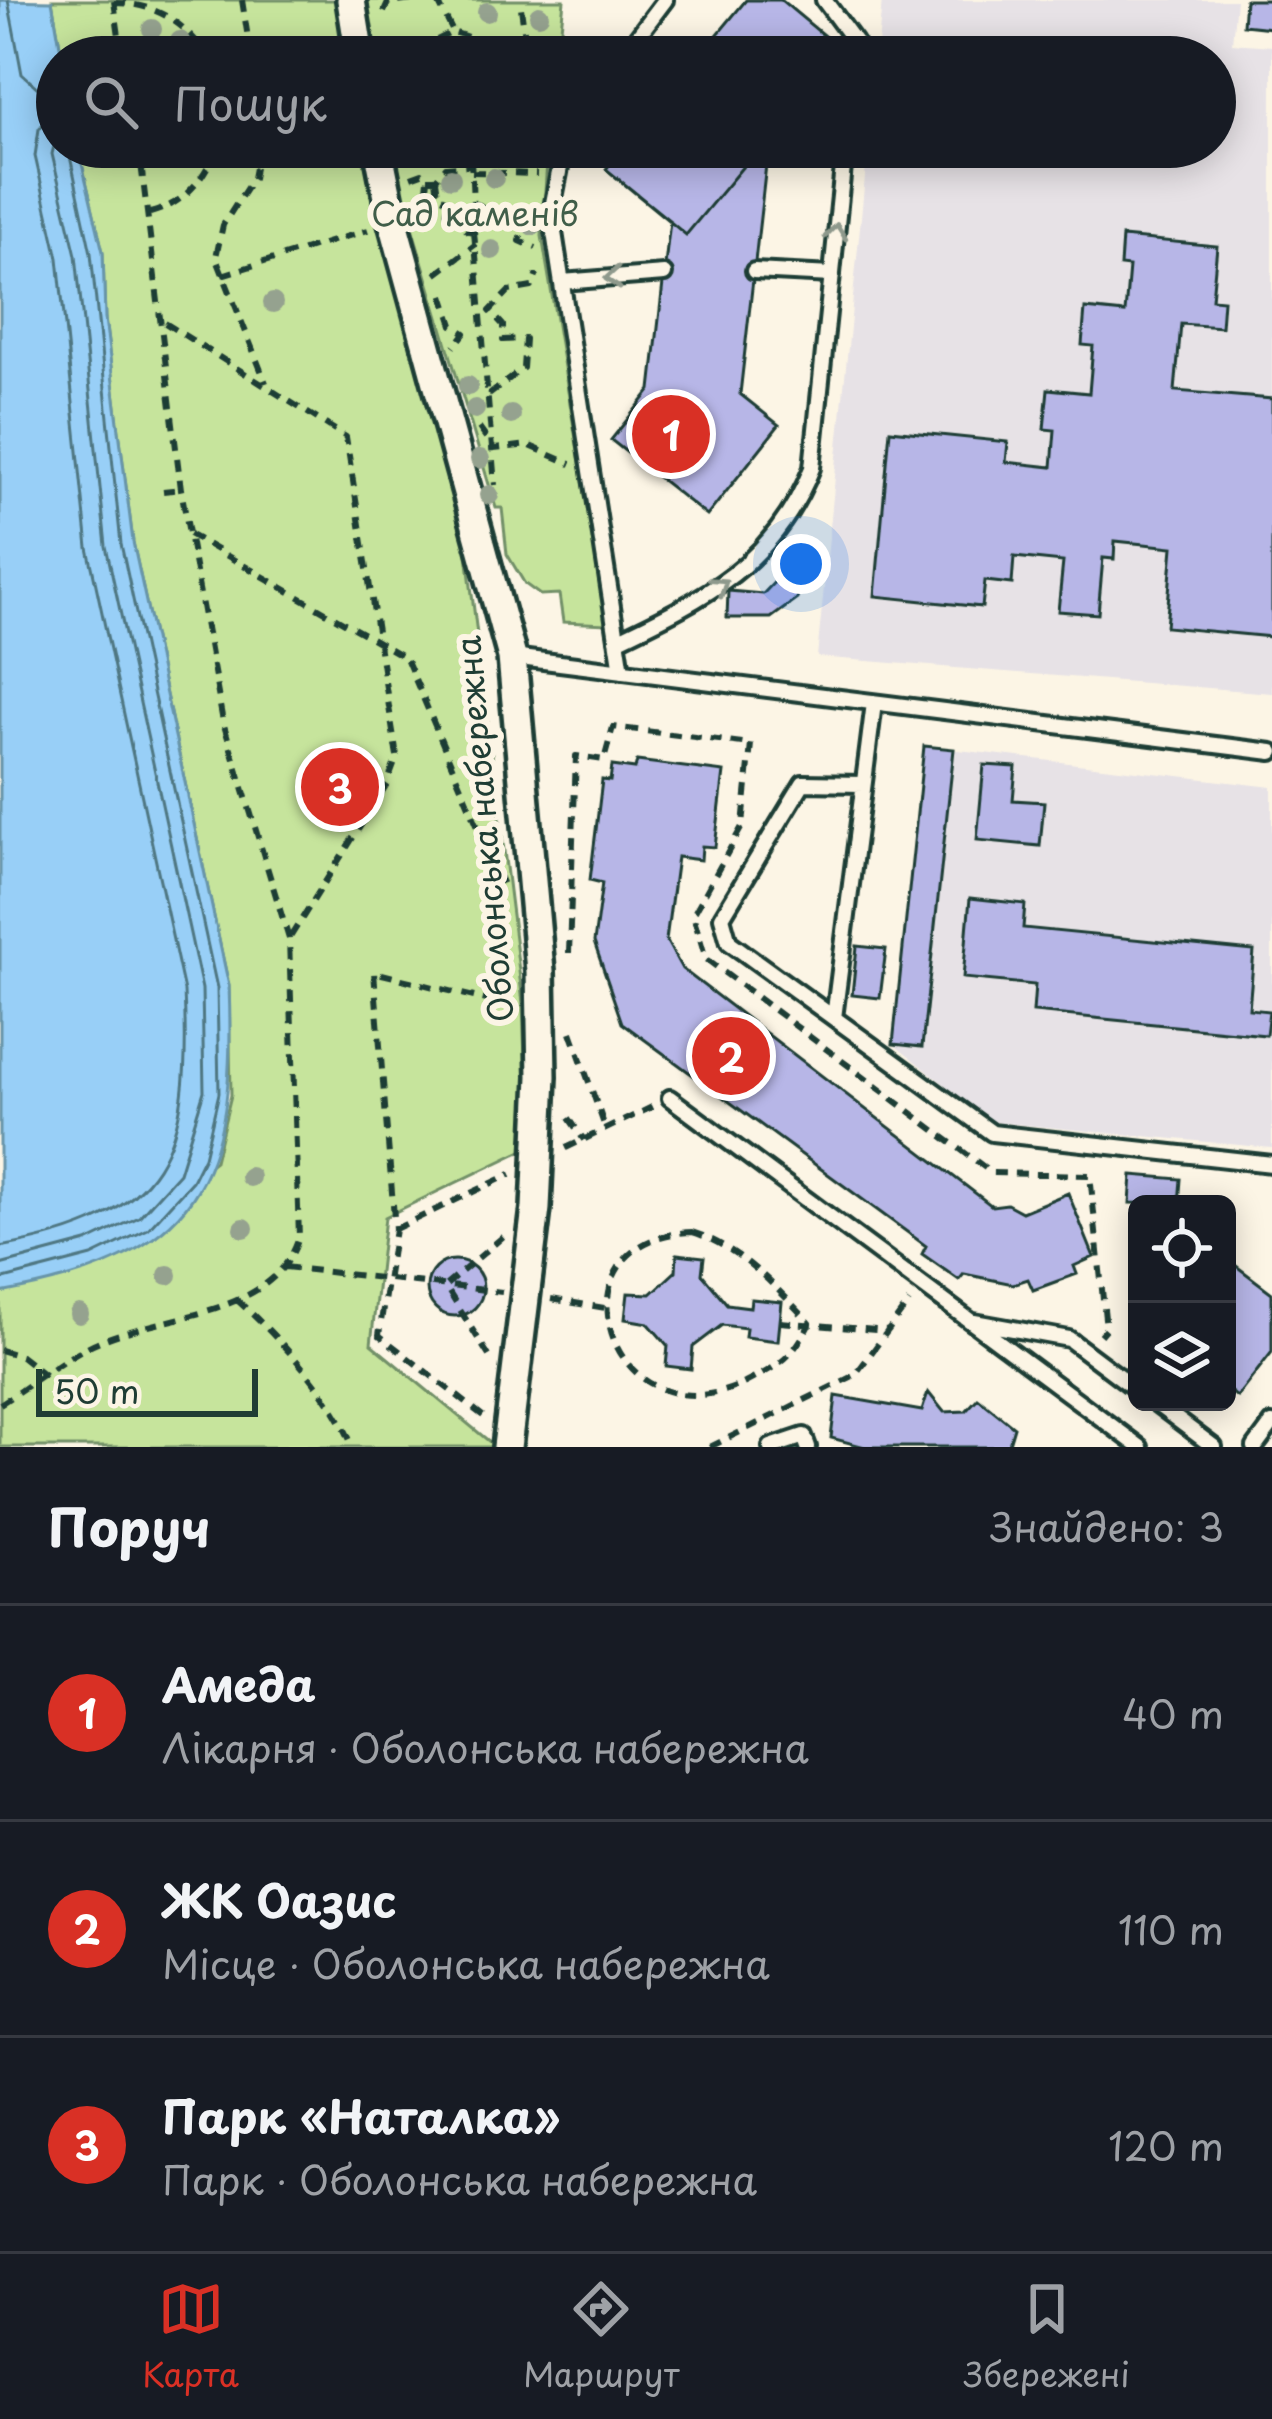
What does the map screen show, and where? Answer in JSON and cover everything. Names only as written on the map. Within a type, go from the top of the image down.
[{"type":"street","points":[[351,0],[357,36]]},
{"type":"street","name":"Оболонська набережна","points":[[382,168],[512,657],[541,1013],[536,1208],[508,1441]]},
{"type":"lane","points":[[638,36],[665,0]]},
{"type":"lane","points":[[824,0],[851,36]]},
{"type":"lane","points":[[560,168],[551,213],[622,671]]},
{"type":"lane","points":[[617,640],[729,582],[798,504],[812,468],[843,168]]},
{"type":"lane","points":[[754,271],[832,275]]},
{"type":"lane","points":[[562,282],[664,274]]},
{"type":"lane","points":[[512,657],[1272,752]]},
{"type":"lane","points":[[834,1018],[874,703]]},
{"type":"lane","points":[[863,784],[803,782],[722,917],[729,942],[992,1133],[1272,1164]]},
{"type":"lane","points":[[670,1098],[1140,1447]]},
{"type":"lane","points":[[971,1322],[1069,1339],[1128,1383]]},
{"type":"lane","points":[[1166,1411],[1214,1447]]},
{"type":"lane","points":[[1255,1447],[1272,1424]]},
{"type":"lane","points":[[771,1447],[803,1436],[808,1447]]},
{"type":"path","points":[[242,0],[248,36]]},
{"type":"path","points":[[385,25],[388,3],[413,0]]},
{"type":"path","points":[[437,0],[453,32]]},
{"type":"path","points":[[520,0],[525,36]]},
{"type":"path","points":[[119,36],[114,1],[157,10],[195,36]]},
{"type":"path","points":[[444,36],[453,32],[465,36]]},
{"type":"path","points":[[0,1404],[88,1346],[236,1299],[285,1267],[299,1237],[289,939],[223,722],[181,489],[165,323],[143,168]]},
{"type":"path","points":[[149,213],[190,191],[208,168]]},
{"type":"path","points":[[255,168],[216,240],[222,274],[268,386]]},
{"type":"path","points":[[416,193],[427,189],[445,168]]},
{"type":"path","points":[[472,168],[473,204],[488,217],[474,232]]},
{"type":"path","points":[[504,168],[537,171],[536,186]]},
{"type":"path","points":[[411,177],[422,173],[432,179],[438,195],[464,208]]},
{"type":"path","points":[[485,310],[509,291],[532,287],[537,280],[536,248],[520,241],[519,232],[534,202]]},
{"type":"path","points":[[464,208],[473,204]]},
{"type":"path","points":[[464,208],[462,224],[474,232],[485,310],[495,488]]},
{"type":"path","points":[[222,274],[393,222]]},
{"type":"path","points":[[476,244],[439,271],[433,284],[448,298],[453,325],[484,346]]},
{"type":"path","points":[[485,310],[502,325],[503,340],[525,339],[523,368],[489,395]]},
{"type":"path","points":[[165,323],[346,437],[383,644],[397,757],[392,773],[289,939]]},
{"type":"path","points":[[448,354],[465,333]]},
{"type":"path","points":[[470,414],[494,448]]},
{"type":"path","points":[[494,448],[528,446],[593,473]]},
{"type":"path","points":[[163,491],[181,489]]},
{"type":"path","points":[[188,533],[406,658],[504,888]]},
{"type":"path","points":[[508,1441],[379,1335],[394,1229],[374,972],[567,1020],[607,1130]]},
{"type":"path","points":[[446,1286],[536,1208]]},
{"type":"path","points":[[692,1232],[718,1240],[741,1257],[810,1323],[794,1355],[735,1388],[684,1398],[632,1378],[615,1354],[605,1308],[619,1270],[638,1248],[663,1233],[692,1232]]},
{"type":"path","points":[[285,1267],[605,1308]]},
{"type":"path","points":[[710,1447],[855,1375],[922,1285]]},
{"type":"path","points":[[446,1286],[513,1395]]},
{"type":"path","points":[[236,1299],[298,1366],[344,1426],[352,1447]]},
{"type":"path","points":[[780,1322],[888,1331]]},
{"type":"path","points":[[0,1350],[21,1356],[45,1375]]},
{"type":"shaded area","points":[[882,0],[1236,0],[1233,36],[879,36]]},
{"type":"shaded area","points":[[1236,43],[1272,46],[1272,693],[817,657],[866,168],[1236,168]]},
{"type":"shaded area","points":[[924,746],[1272,787],[1272,1148],[992,1122],[893,1044]]},
{"type":"green space","points":[[52,0],[344,0],[348,23],[338,36],[58,36]]},
{"type":"green space","points":[[363,0],[564,0],[560,36],[368,36]]},
{"type":"green space","points":[[83,168],[377,168],[457,474],[523,1003],[528,1148],[385,1217],[371,1344],[496,1447],[0,1447],[0,1293],[63,1277],[215,1161],[231,1095],[229,986],[133,542],[105,319],[103,252]]},
{"type":"green space","name":"Сад каменів","points":[[394,168],[547,168],[542,236],[607,624],[563,622],[559,594],[540,595],[525,584],[507,554],[502,508],[496,508]]},
{"type":"water","points":[[0,0],[52,1],[58,36],[36,36],[36,168],[83,168],[103,252],[105,319],[133,542],[229,986],[230,1053],[225,1110],[213,1158],[192,1198],[162,1231],[121,1257],[68,1278],[0,1293]]},
{"type":"building","points":[[746,0],[781,0],[824,36],[716,36]]},
{"type":"building","points":[[746,0],[781,0],[824,36],[716,36]]},
{"type":"building","points":[[1245,0],[1272,0],[1272,28],[1243,25]]},
{"type":"building","points":[[607,168],[742,168],[686,235]]},
{"type":"building","points":[[766,168],[740,394],[779,425],[707,516],[611,440],[651,390],[670,221],[606,169]]},
{"type":"building","points":[[1122,237],[1217,246],[1212,299],[1223,300],[1221,327],[1181,324],[1175,391],[1272,399],[1272,637],[1166,627],[1173,547],[1115,541],[1114,559],[1103,558],[1098,614],[1058,611],[1063,562],[1014,557],[1012,584],[985,581],[982,607],[875,596],[890,430],[1008,442],[1006,462],[1052,467],[1055,430],[1044,429],[1048,389],[1089,393],[1093,346],[1082,345],[1085,309],[1125,313],[1129,267],[1120,266]]},
{"type":"building","points":[[783,551],[809,555],[797,599],[771,618],[727,618],[728,591],[763,594],[780,576]]},
{"type":"building","points":[[924,746],[954,749],[922,1047],[893,1044]]},
{"type":"building","points":[[637,761],[724,772],[715,847],[702,846],[701,860],[677,857],[666,940],[682,969],[992,1206],[1007,1204],[1022,1212],[1068,1193],[1094,1257],[1074,1266],[1077,1274],[1033,1290],[1028,1279],[1013,1284],[964,1274],[959,1280],[922,1254],[926,1246],[622,1023],[594,942],[602,883],[590,880],[602,780],[610,781],[612,766],[635,769]]},
{"type":"building","points":[[984,765],[1016,767],[1013,800],[1044,802],[1040,846],[977,840]]},
{"type":"building","points":[[970,898],[1025,904],[1023,928],[1254,951],[1249,1009],[1269,1011],[1266,1035],[1033,1012],[1035,985],[963,978]]},
{"type":"building","points":[[857,946],[886,949],[880,998],[852,995]]},
{"type":"building","points":[[1132,1175],[1181,1179],[1180,1195],[1131,1195]]},
{"type":"building","points":[[677,1254],[704,1257],[702,1274],[727,1304],[750,1307],[751,1299],[782,1302],[778,1341],[745,1337],[746,1328],[722,1325],[693,1347],[691,1369],[666,1366],[668,1346],[648,1323],[625,1319],[628,1293],[651,1294],[676,1271]]},
{"type":"building","points":[[455,1260],[475,1268],[483,1288],[475,1308],[455,1316],[435,1308],[427,1288],[435,1268]]},
{"type":"building","points":[[1236,1266],[1272,1293],[1272,1352],[1237,1397]]},
{"type":"building","points":[[928,1392],[944,1412],[966,1411],[978,1398],[1014,1427],[1008,1447],[865,1447],[831,1438],[836,1396],[922,1411]]},
{"type":"place","name":"Амеда","points":[[671,434]]},
{"type":"place","name":"Парк «Наталка»","points":[[340,787]]},
{"type":"place","name":"ЖК Оазис","points":[[731,1056]]}]
